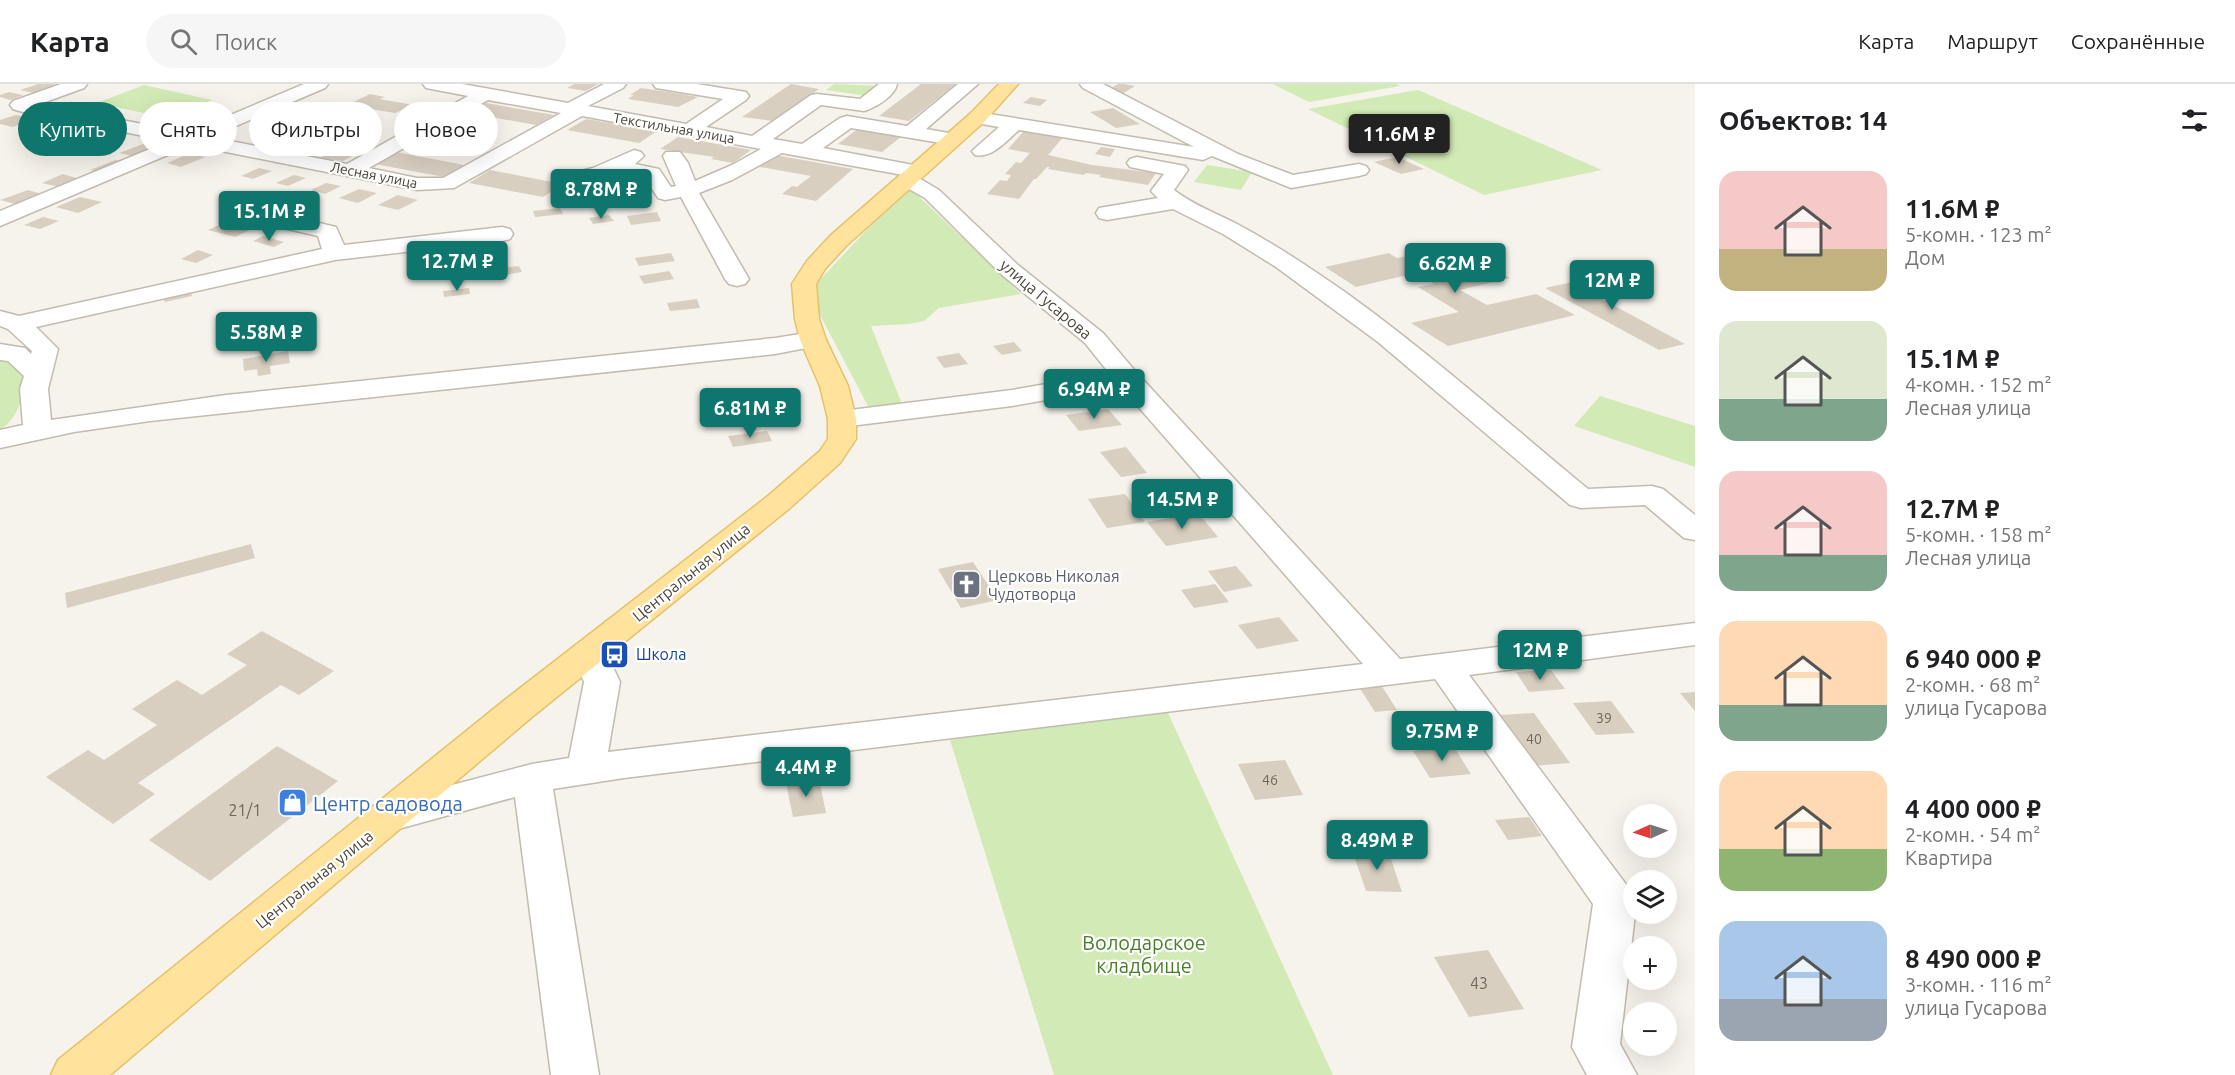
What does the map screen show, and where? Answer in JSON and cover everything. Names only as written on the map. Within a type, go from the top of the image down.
[{"type":"main road","name":"Центральная улица","points":[[75,1075],[519,708],[779,502],[830,457],[842,439],[842,419],[834,386],[813,340],[807,319],[804,284],[815,266],[838,241],[912,176],[974,129],[1009,84]]},
{"type":"street","points":[[27,102],[78,84]]},
{"type":"street","points":[[237,118],[319,84]]},
{"type":"street","name":"Текстильная улица","points":[[432,84],[483,95],[806,151],[912,176]]},
{"type":"street","points":[[519,101],[548,84]]},
{"type":"street","points":[[574,110],[617,84]]},
{"type":"street","points":[[662,84],[740,96]]},
{"type":"street","points":[[563,181],[575,180],[614,166],[686,130],[758,84]]},
{"type":"street","points":[[756,142],[812,101],[825,99],[864,105],[888,88],[888,84]]},
{"type":"street","points":[[911,132],[969,84]]},
{"type":"street","points":[[1089,84],[1231,158],[1291,182],[1359,170]]},
{"type":"street","points":[[349,171],[483,95]]},
{"type":"street","points":[[945,103],[974,129]]},
{"type":"street","points":[[0,112],[18,105]]},
{"type":"street","name":"Лесная улица","points":[[237,148],[417,184],[447,184],[574,110]]},
{"type":"street","points":[[806,151],[847,122],[911,132],[974,129],[1015,123],[1231,158]]},
{"type":"street","points":[[974,129],[1015,123]]},
{"type":"street","points":[[1074,155],[1091,136]]},
{"type":"street","points":[[614,166],[652,173],[665,194],[688,191],[744,169],[779,146]]},
{"type":"street","points":[[644,150],[707,163]]},
{"type":"street","points":[[0,219],[147,156]]},
{"type":"street","points":[[673,156],[678,163],[688,191],[737,279]]},
{"type":"street","points":[[1119,161],[1178,170],[1162,191],[1176,202],[1247,237],[1379,330],[1581,499],[1652,495],[1695,531]]},
{"type":"street","name":"улица Гусарова","points":[[912,176],[1010,270],[1094,338],[1127,378],[1390,671]]},
{"type":"street","points":[[1107,213],[1176,202]]},
{"type":"street","points":[[265,217],[328,232],[335,253]]},
{"type":"street","points":[[8,321],[335,253],[502,234]]},
{"type":"street","points":[[8,321],[45,349],[34,389],[38,430]]},
{"type":"street","points":[[0,439],[38,430],[214,405],[775,346],[813,340]]},
{"type":"street","points":[[0,352],[16,354],[38,375]]},
{"type":"street","points":[[842,419],[1012,398],[1127,378]]},
{"type":"street","points":[[391,816],[532,778],[586,770],[867,733],[1444,666],[1695,634]]},
{"type":"street","points":[[586,770],[602,682],[590,652]]},
{"type":"street","points":[[1444,666],[1615,901],[1596,1047],[1613,1075]]},
{"type":"street","points":[[532,778],[576,1075]]},
{"type":"green space","points":[[834,84],[881,86],[868,96],[826,90]]},
{"type":"green space","points":[[1273,84],[1396,84],[1400,86],[1309,102]]},
{"type":"green space","points":[[144,85],[212,100],[207,102],[139,102],[139,112],[127,109],[127,102],[100,102]]},
{"type":"green space","points":[[1418,90],[1602,170],[1484,195],[1308,109]]},
{"type":"green space","points":[[1207,165],[1252,172],[1241,190],[1194,182]]},
{"type":"green space","points":[[908,186],[1021,294],[939,308],[924,321],[871,326],[902,404],[869,408],[819,313],[817,283]]},
{"type":"green space","points":[[10,357],[30,381],[14,415],[0,429],[0,359]]},
{"type":"green space","points":[[1600,396],[1695,426],[1695,467],[1574,426]]},
{"type":"green space","name":"Володарское кладбище","points":[[1164,704],[1333,1075],[1054,1075],[950,740]]},
{"type":"building","points":[[38,84],[58,85],[34,93],[20,90]]},
{"type":"building","points":[[574,84],[598,84],[586,91],[567,88]]},
{"type":"building","points":[[791,84],[819,89],[773,121],[742,117]]},
{"type":"building","points":[[921,84],[956,84],[909,121],[879,116]]},
{"type":"building","points":[[1118,84],[1135,86],[1122,94],[1107,90]]},
{"type":"building","points":[[641,88],[698,97],[678,107],[628,99]]},
{"type":"building","points":[[9,92],[23,95],[10,100],[0,97]]},
{"type":"building","points":[[370,94],[385,97],[380,99],[396,102],[394,102],[394,113],[382,111],[382,102],[353,102]]},
{"type":"building","points":[[1031,97],[1047,100],[1040,106],[1023,103]]},
{"type":"building","points":[[498,105],[554,115],[536,125],[498,118]]},
{"type":"building","points":[[1113,108],[1140,124],[1116,128],[1090,112]]},
{"type":"building","points":[[18,115],[18,125],[13,127],[0,124],[0,120]]},
{"type":"building","points":[[586,119],[657,131],[639,143],[567,130]]},
{"type":"building","points":[[859,128],[902,136],[882,152],[838,144]]},
{"type":"building","points":[[1025,130],[1064,136],[1048,155],[1092,165],[1156,173],[1148,185],[1047,167],[1034,179],[1019,199],[987,194],[1000,180],[1007,181],[1011,175],[1005,174],[1016,162],[1021,163],[1030,153],[1008,149]]},
{"type":"building","points":[[678,137],[751,150],[733,163],[711,159],[714,157],[660,149]]},
{"type":"building","points":[[139,146],[139,153],[132,156],[127,155],[127,150]]},
{"type":"building","points":[[1101,147],[1115,149],[1110,157],[1095,154]]},
{"type":"building","points":[[394,153],[394,156],[417,156],[464,165],[444,177],[375,164]]},
{"type":"building","points":[[775,155],[853,169],[816,201],[782,194],[792,186],[797,187],[811,176],[760,167]]},
{"type":"building","points":[[184,156],[205,157],[181,167],[167,163]]},
{"type":"building","points":[[324,156],[352,156],[343,161],[320,158]]},
{"type":"building","points":[[1397,157],[1424,169],[1401,174],[1374,162]]},
{"type":"building","points":[[115,160],[125,162],[100,172],[90,170]]},
{"type":"building","points":[[259,168],[272,171],[253,179],[241,176]]},
{"type":"building","points":[[490,170],[563,184],[543,197],[469,183]]},
{"type":"building","points":[[63,174],[80,179],[59,187],[42,183]]},
{"type":"building","points":[[294,175],[306,178],[288,186],[276,183]]},
{"type":"building","points":[[326,183],[341,186],[325,194],[311,190]]},
{"type":"building","points":[[642,184],[647,194],[618,197],[614,188]]},
{"type":"building","points":[[359,189],[377,193],[358,203],[339,198]]},
{"type":"building","points":[[28,190],[42,194],[15,204],[0,200]]},
{"type":"building","points":[[398,195],[418,200],[398,210],[378,205]]},
{"type":"building","points":[[80,197],[102,202],[78,213],[56,207]]},
{"type":"building","points":[[560,208],[563,214],[535,217],[533,211]]},
{"type":"building","points":[[657,212],[661,221],[631,225],[627,216]]},
{"type":"building","points":[[609,215],[614,221],[593,224],[589,218]]},
{"type":"building","points":[[43,217],[59,221],[40,229],[24,225]]},
{"type":"building","points":[[227,221],[254,228],[235,237],[208,230]]},
{"type":"building","points":[[263,236],[284,242],[274,247],[253,241]]},
{"type":"building","points":[[1452,247],[1510,278],[1460,290],[1487,305],[1536,294],[1575,315],[1448,346],[1411,323],[1459,312],[1418,287],[1434,284],[1416,273],[1356,287],[1325,267],[1389,253],[1397,258]]},
{"type":"building","points":[[198,250],[213,255],[196,263],[181,259]]},
{"type":"building","points":[[671,253],[675,261],[639,266],[635,258]]},
{"type":"building","points":[[519,266],[522,272],[504,275],[502,268]]},
{"type":"building","points":[[669,271],[674,279],[644,284],[639,276]]},
{"type":"building","points":[[1591,278],[1621,293],[1600,298],[1685,344],[1659,350],[1545,288]]},
{"type":"building","points":[[469,288],[470,294],[444,297],[443,291]]},
{"type":"building","points":[[190,291],[192,296],[165,302],[162,296]]},
{"type":"building","points":[[697,299],[700,308],[670,311],[667,303]]},
{"type":"building","points":[[1014,342],[1022,351],[1002,355],[993,346]]},
{"type":"building","points":[[288,351],[290,363],[270,366],[271,374],[258,376],[257,369],[244,371],[243,359]]},
{"type":"building","points":[[959,353],[968,364],[944,368],[936,357]]},
{"type":"building","points":[[758,396],[762,408],[719,414],[715,401]]},
{"type":"building","points":[[1108,409],[1122,425],[1079,431],[1066,415]]},
{"type":"building","points":[[767,431],[772,441],[733,447],[728,436]]},
{"type":"building","points":[[1126,447],[1147,473],[1121,477],[1100,452]]},
{"type":"building","points":[[1125,494],[1145,522],[1107,528],[1088,499]]},
{"type":"building","points":[[1198,513],[1218,537],[1166,546],[1147,522]]},
{"type":"building","points":[[251,544],[255,558],[67,608],[65,593]]},
{"type":"building","name":"Церковь Николая Чудотворца","points":[[973,562],[998,600],[961,608],[938,569]]},
{"type":"building","points":[[1236,566],[1253,586],[1224,592],[1208,571]]},
{"type":"building","points":[[1215,584],[1229,602],[1194,608],[1181,590]]},
{"type":"building","points":[[1279,617],[1299,641],[1257,649],[1238,625]]},
{"type":"building","points":[[262,631],[334,671],[299,695],[281,685],[138,783],[155,794],[113,824],[46,777],[88,750],[104,760],[157,725],[132,709],[177,680],[202,695],[247,665],[227,654]]},
{"type":"building","points":[[1551,670],[1565,689],[1529,692],[1516,672]]},
{"type":"building","points":[[1381,685],[1397,710],[1375,712],[1359,687]]},
{"type":"building","points":[[1695,692],[1695,711],[1680,693]]},
{"type":"building","points":[[1611,701],[1635,733],[1596,735],[1573,703]]},
{"type":"building","points":[[1534,713],[1570,763],[1532,766],[1498,715]]},
{"type":"building","points":[[277,746],[338,781],[210,881],[149,840]]},
{"type":"building","points":[[1454,747],[1471,774],[1430,778],[1413,751]]},
{"type":"building","points":[[1285,760],[1303,795],[1255,800],[1238,764]]},
{"type":"building","points":[[819,779],[826,813],[793,817],[786,783]]},
{"type":"building","points":[[1529,817],[1542,836],[1508,840],[1495,820]]},
{"type":"building","points":[[1352,850],[1388,850],[1402,892],[1366,891]]},
{"type":"building","points":[[1488,950],[1524,1009],[1469,1017],[1434,957]]},
{"type":"place","name":"Церковь Николая Чудотворца","points":[[967,585]]},
{"type":"place","name":"Школа","points":[[615,654]]},
{"type":"place","name":"Центр садовода","points":[[292,803]]}]
